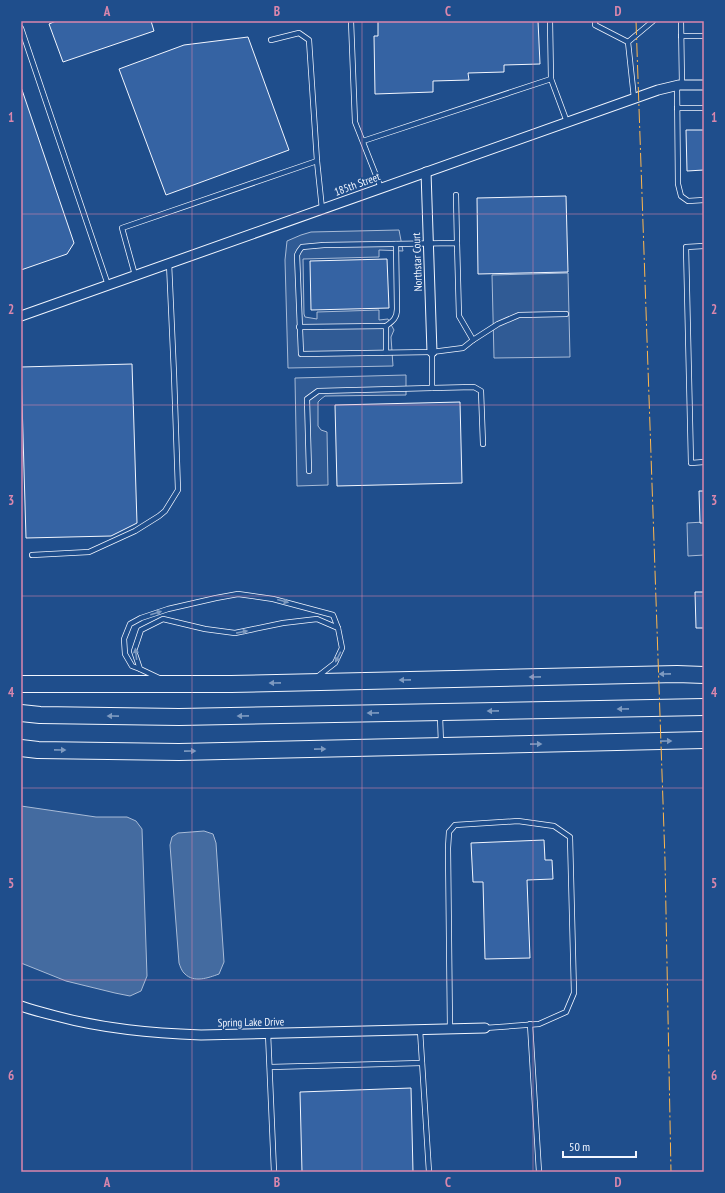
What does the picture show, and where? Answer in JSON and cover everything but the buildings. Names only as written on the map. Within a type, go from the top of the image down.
[{"type":"highway","points":[[21,684],[173,684],[677,674],[704,675]]},
{"type":"highway","points":[[21,714],[179,717],[704,707]]},
{"type":"highway","points":[[21,748],[38,750],[179,752],[704,740]]},
{"type":"street","name":"185th Street","points":[[21,316],[663,88],[679,85],[704,85]]},
{"type":"street","name":"Northstar Court","points":[[426,172],[432,352]]},
{"type":"street","name":"Spring Lake Drive","points":[[21,1006],[72,1020],[114,1028],[156,1033],[201,1035],[485,1028]]},
{"type":"lane","points":[[351,21],[355,122],[381,188]]},
{"type":"lane","points":[[550,21],[551,78],[567,122]]},
{"type":"lane","points":[[595,21],[595,25],[628,42]]},
{"type":"lane","points":[[628,42],[653,21]]},
{"type":"lane","points":[[681,21],[677,108],[678,184],[681,196],[688,201],[704,200]]},
{"type":"lane","points":[[21,28],[108,285]]},
{"type":"lane","points":[[270,40],[299,33],[309,40],[317,161],[322,209]]},
{"type":"lane","points":[[681,36],[704,36]]},
{"type":"lane","points":[[628,42],[634,98]]},
{"type":"lane","points":[[362,141],[551,78]]},
{"type":"lane","points":[[677,108],[704,108]]},
{"type":"lane","points":[[135,275],[122,228],[317,161]]},
{"type":"lane","points":[[456,195],[459,316],[473,340]]},
{"type":"lane","points":[[458,243],[324,245],[302,247],[297,255],[300,354],[432,352],[463,348],[498,324],[519,315],[566,314]]},
{"type":"lane","points":[[299,327],[386,326],[393,321],[397,315],[396,244]]},
{"type":"lane","points":[[704,246],[686,247],[691,463],[704,462]]},
{"type":"lane","points":[[32,555],[89,552],[135,531],[159,516],[165,511],[178,490],[169,263]]},
{"type":"lane","points":[[386,326],[386,352]]},
{"type":"lane","points":[[432,352],[432,388]]},
{"type":"lane","points":[[309,471],[307,399],[318,391],[474,387],[481,391],[483,444]]},
{"type":"lane","points":[[173,684],[132,666],[126,654],[124,639],[130,624],[141,618],[168,609],[238,594],[274,599],[333,615],[338,628],[342,648],[335,663],[311,682]]},
{"type":"lane","points":[[140,670],[134,651],[141,630],[163,619],[205,629],[235,633],[283,623],[317,619],[338,628]]},
{"type":"lane","points":[[440,712],[441,746]]},
{"type":"lane","points":[[450,1029],[449,832],[455,824],[518,821],[554,826],[570,837],[574,993],[566,1012],[539,1024],[485,1028]]},
{"type":"lane","points":[[530,1024],[539,1172]]},
{"type":"lane","points":[[420,1030],[429,1172]]},
{"type":"lane","points":[[268,1033],[274,1172]]},
{"type":"lane","points":[[270,1067],[422,1063]]},
{"type":"shaded area","points":[[399,230],[403,251],[379,250],[379,257],[303,259],[305,317],[317,319],[317,312],[379,310],[379,320],[388,319],[394,330],[391,337],[393,366],[288,368],[285,260],[287,241],[311,232]]},
{"type":"shaded area","points":[[568,273],[570,357],[494,358],[492,275]]},
{"type":"shaded area","points":[[406,375],[406,395],[325,396],[318,402],[318,426],[321,430],[327,432],[328,485],[297,486],[295,378]]},
{"type":"shaded area","points":[[704,522],[704,555],[688,556],[687,523]]},
{"type":"shaded area","points":[[21,806],[96,817],[127,817],[136,821],[142,829],[147,976],[141,991],[130,996],[115,993],[66,981],[21,963]]},
{"type":"shaded area","points":[[204,831],[213,834],[216,843],[224,962],[219,974],[197,979],[189,977],[184,973],[179,963],[170,845],[172,837],[178,833]]},
{"type":"power","points":[[636,21],[665,860],[671,1172]]}]
